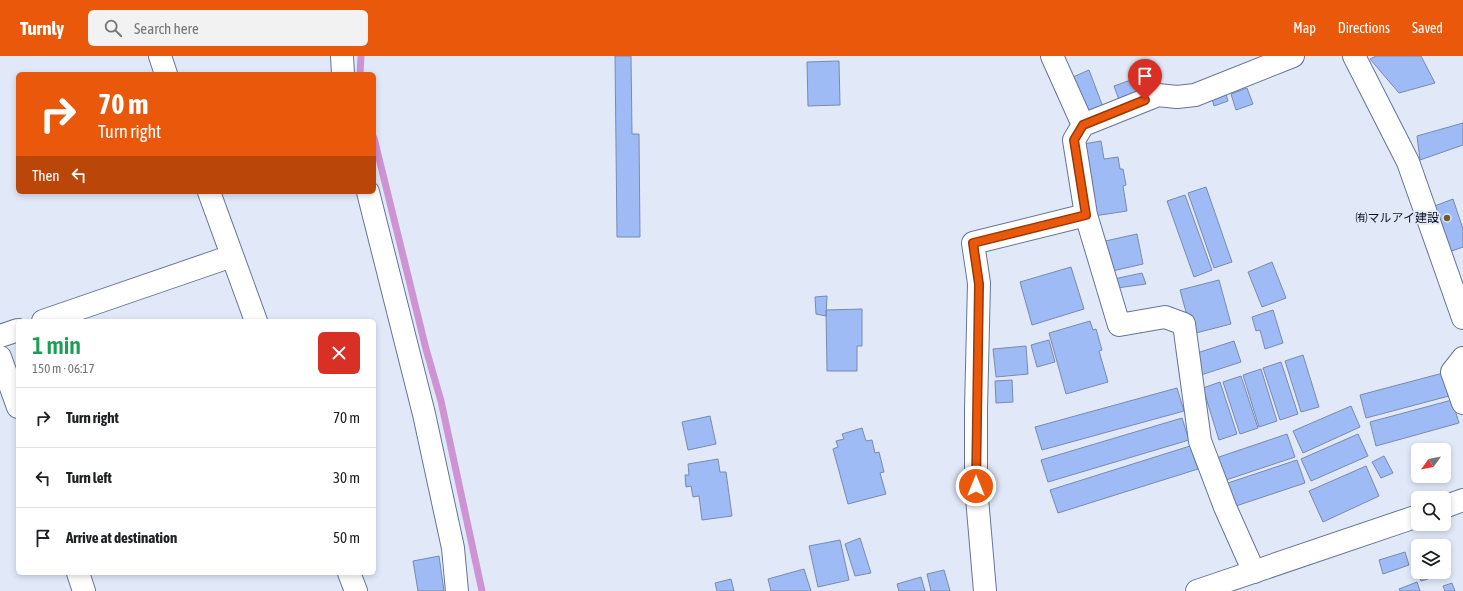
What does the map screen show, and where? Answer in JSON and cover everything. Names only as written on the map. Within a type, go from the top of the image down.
[{"type":"street","points":[[160,56],[165,72]]},
{"type":"street","points":[[342,56],[343,72]]},
{"type":"street","points":[[1052,56],[1083,125]]},
{"type":"street","points":[[1254,572],[1224,507],[1200,441],[1184,324],[1165,317],[1119,325],[1086,215],[1074,140],[1083,125],[1158,95],[1177,97],[1195,95],[1270,60],[1293,56]]},
{"type":"street","points":[[1354,56],[1408,162],[1463,318]]},
{"type":"street","points":[[210,194],[255,319]]},
{"type":"street","points":[[369,194],[424,414],[453,548],[457,591]]},
{"type":"street","points":[[985,591],[976,486],[979,284],[973,243],[1086,215]]},
{"type":"street","points":[[49,319],[232,256]]},
{"type":"street","points":[[0,336],[16,331]]},
{"type":"street","points":[[0,357],[16,401]]},
{"type":"street","points":[[1463,358],[1452,372],[1463,403]]},
{"type":"street","points":[[1451,504],[1463,500]]},
{"type":"street","points":[[1197,591],[1411,518]]},
{"type":"street","points":[[79,575],[84,591]]},
{"type":"street","points":[[350,575],[356,591]]},
{"type":"building","points":[[615,56],[631,56],[632,134],[639,134],[640,237],[617,237]]},
{"type":"building","points":[[1376,56],[1421,56],[1435,83],[1399,93],[1370,59]]},
{"type":"building","points":[[839,61],[840,105],[808,106],[807,62]]},
{"type":"building","points":[[1089,70],[1103,107],[1087,114],[1073,77]]},
{"type":"building","points":[[1142,76],[1147,91],[1119,100],[1114,86]]},
{"type":"building","points":[[1247,88],[1253,104],[1236,110],[1231,94]]},
{"type":"building","points":[[1226,94],[1228,101],[1214,106],[1212,99]]},
{"type":"building","points":[[1463,123],[1463,145],[1420,160],[1417,136]]},
{"type":"building","points":[[1101,141],[1104,159],[1118,157],[1120,169],[1123,169],[1126,185],[1123,186],[1127,211],[1094,216],[1083,144]]},
{"type":"building","points":[[1206,187],[1232,262],[1214,268],[1188,193]]},
{"type":"building","points":[[1185,195],[1212,270],[1194,277],[1167,201]]},
{"type":"building","name":"㈲マルアイ建設","points":[[1453,199],[1463,229],[1463,247],[1446,253],[1432,207]]},
{"type":"building","points":[[1137,234],[1143,264],[1108,272],[1101,242]]},
{"type":"building","points":[[1272,262],[1286,298],[1262,307],[1248,272]]},
{"type":"building","points":[[1071,267],[1084,309],[1032,325],[1020,282]]},
{"type":"building","points":[[1142,273],[1146,284],[1117,288],[1114,279]]},
{"type":"building","points":[[1219,280],[1231,324],[1192,334],[1180,290]]},
{"type":"building","points":[[827,296],[826,316],[816,314],[815,297]]},
{"type":"building","points":[[862,309],[862,346],[857,346],[857,371],[827,371],[826,310]]},
{"type":"building","points":[[1273,310],[1283,343],[1265,349],[1260,330],[1256,331],[1252,317]]},
{"type":"building","points":[[1090,321],[1093,330],[1096,329],[1102,350],[1099,351],[1108,382],[1066,394],[1049,333]]},
{"type":"building","points":[[1049,340],[1055,362],[1037,367],[1031,345]]},
{"type":"building","points":[[1234,341],[1241,362],[1201,375],[1194,354]]},
{"type":"building","points":[[1026,346],[1028,374],[996,377],[993,349]]},
{"type":"building","points":[[1303,355],[1319,407],[1301,412],[1285,361]]},
{"type":"building","points":[[1281,362],[1298,414],[1280,420],[1263,368]]},
{"type":"building","points":[[1261,369],[1277,421],[1259,427],[1243,375]]},
{"type":"building","points":[[1443,373],[1449,396],[1366,418],[1360,395]]},
{"type":"building","points":[[1241,376],[1258,428],[1240,434],[1223,382]]},
{"type":"building","points":[[1012,380],[1013,402],[996,403],[995,381]]},
{"type":"building","points":[[1220,382],[1237,434],[1219,440],[1203,388]]},
{"type":"building","points":[[1177,388],[1184,411],[1042,450],[1035,427]]},
{"type":"building","points":[[1452,400],[1459,423],[1376,446],[1370,422]]},
{"type":"building","points":[[1351,406],[1360,427],[1303,453],[1293,431]]},
{"type":"building","points":[[710,416],[716,444],[688,450],[682,422]]},
{"type":"building","points":[[1182,418],[1189,440],[1048,482],[1041,460]]},
{"type":"building","points":[[862,428],[866,441],[872,440],[875,453],[879,452],[884,472],[880,473],[886,494],[848,504],[833,449],[838,447],[836,441],[844,439],[842,434]]},
{"type":"building","points":[[1287,434],[1295,457],[1223,481],[1216,458]]},
{"type":"building","points":[[1358,434],[1368,456],[1311,481],[1301,459]]},
{"type":"building","points":[[1190,446],[1198,469],[1058,513],[1050,490]]},
{"type":"building","points":[[1384,456],[1393,473],[1381,478],[1372,462]]},
{"type":"building","points":[[718,459],[720,472],[726,472],[732,516],[702,520],[699,496],[693,497],[691,486],[686,487],[685,475],[689,475],[688,464]]},
{"type":"building","points":[[1297,460],[1305,483],[1233,507],[1225,484]]},
{"type":"building","points":[[1366,466],[1379,496],[1323,522],[1309,491]]},
{"type":"building","points":[[860,538],[871,573],[855,576],[845,544]]},
{"type":"building","points":[[840,540],[849,580],[818,587],[809,546]]},
{"type":"building","points":[[1405,552],[1409,565],[1383,574],[1379,560]]},
{"type":"building","points":[[439,556],[444,591],[418,591],[413,561]]},
{"type":"building","points":[[804,569],[811,591],[771,591],[768,579]]},
{"type":"building","points":[[944,570],[950,591],[931,591],[927,574]]},
{"type":"building","points":[[921,577],[925,591],[899,591],[897,584]]},
{"type":"building","points":[[731,579],[734,591],[717,591],[715,583]]},
{"type":"building","points":[[1417,582],[1420,591],[1400,591],[1399,589]]},
{"type":"building","points":[[1452,583],[1455,591],[1445,591],[1443,586]]},
{"type":"waterway","points":[[360,72],[361,56]]},
{"type":"waterway","points":[[376,146],[426,349],[441,401],[482,591]]},
{"type":"place","name":"㈲マルアイ建設","points":[[1447,218]]},
{"type":"route","points":[[976,486],[979,284],[973,243],[1086,215],[1074,140],[1083,125],[1145,100]]}]
